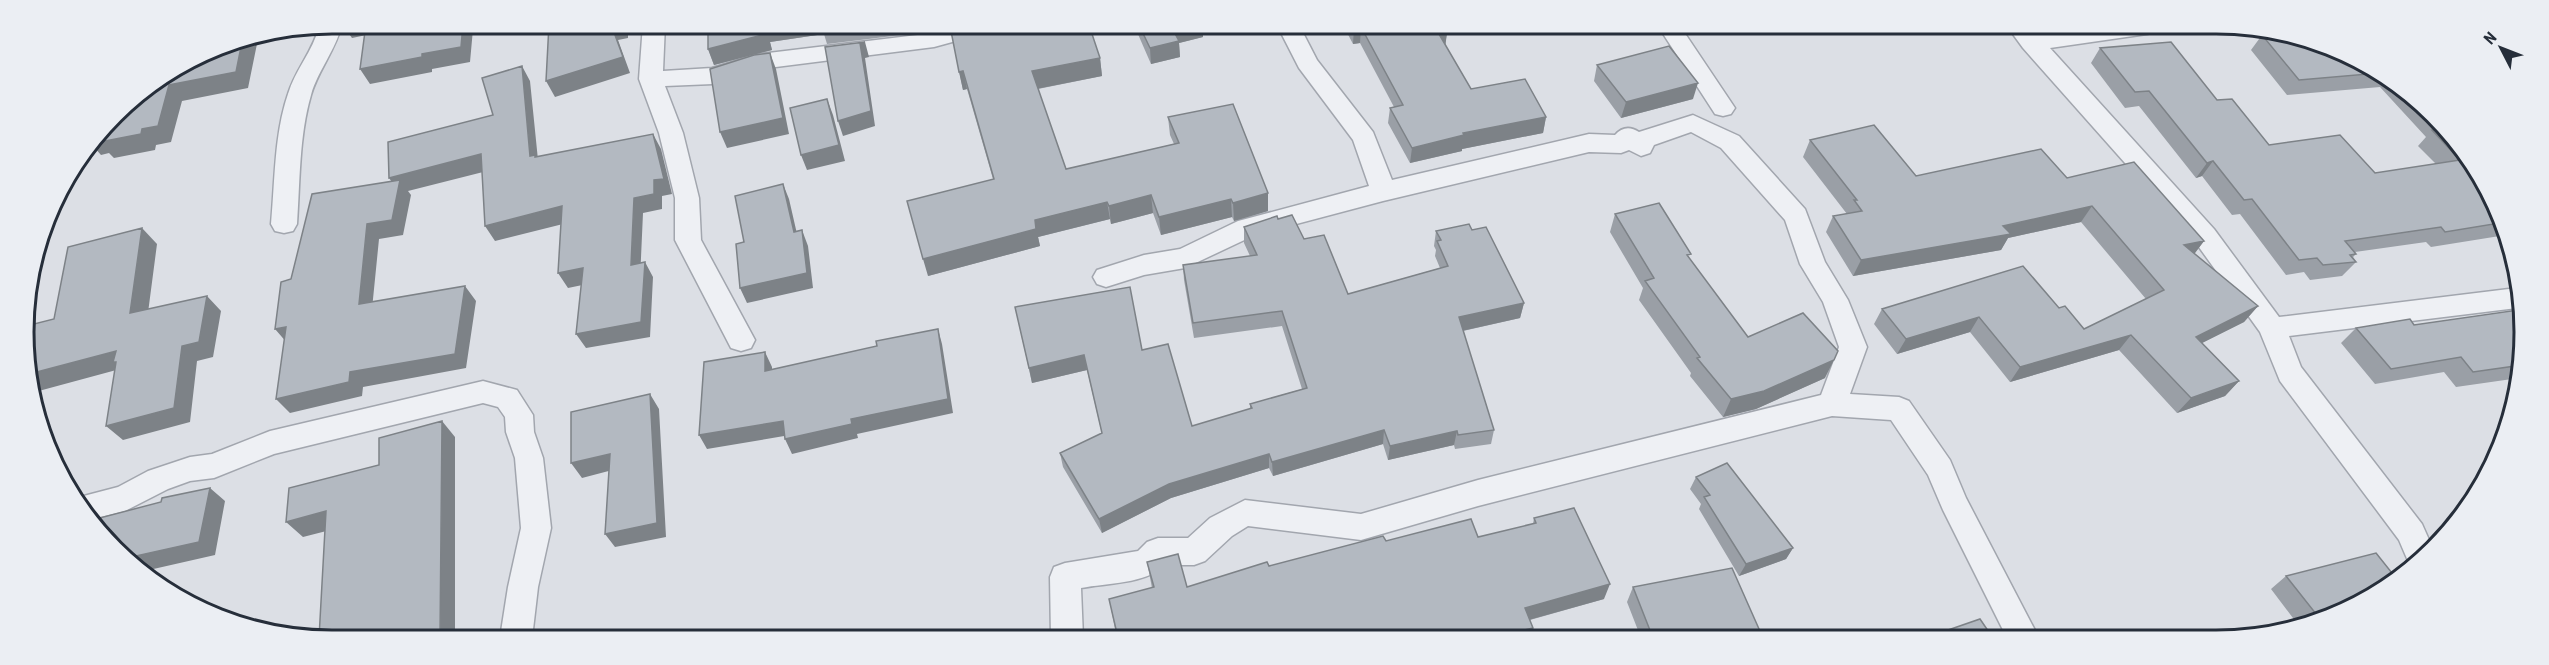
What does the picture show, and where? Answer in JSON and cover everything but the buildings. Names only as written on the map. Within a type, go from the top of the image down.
[{"type":"street","points":[[284,224],[292,130],[299,95],[309,70],[328,34]]},
{"type":"street","points":[[653,34],[651,79],[671,133],[687,198],[688,240],[741,340]]},
{"type":"street","points":[[651,79],[713,76],[759,62],[934,40],[956,34]]},
{"type":"street","points":[[1292,34],[1307,63],[1364,138],[1384,192]]},
{"type":"street","points":[[1675,34],[1723,108]]},
{"type":"street","points":[[2025,34],[2205,236],[2272,328],[2290,373],[2411,533],[2419,551]]},
{"type":"street","points":[[1384,192],[1589,143],[1621,144],[1628,136],[1641,147],[1645,139],[1693,123],[1730,142],[1796,216],[1813,264],[1835,300],[1853,347],[1832,404]]},
{"type":"street","points":[[1106,277],[1144,265],[1185,258],[1247,228],[1396,188],[1384,192]]},
{"type":"street","points":[[2272,328],[2512,299]]},
{"type":"street","points":[[91,507],[125,498],[158,480],[190,469],[214,466],[282,440],[483,392],[507,398],[519,415],[520,432],[529,458],[536,528],[523,587],[517,630]]},
{"type":"street","points":[[1067,630],[1065,577],[1146,563],[1158,551],[1194,552],[1221,527],[1245,513],[1361,527],[1489,490],[1832,404],[1899,409],[1940,469],[1953,501],[2019,630]]}]
